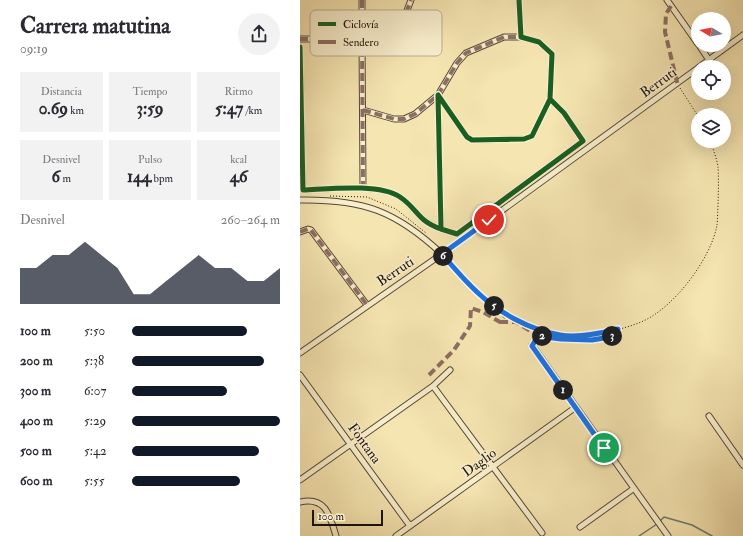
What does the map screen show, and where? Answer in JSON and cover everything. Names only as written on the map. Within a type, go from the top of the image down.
[{"type":"street","points":[[407,10],[411,0]]},
{"type":"street","points":[[519,0],[521,37]]},
{"type":"street","points":[[667,0],[691,35]]},
{"type":"street","name":"Berruti","points":[[709,60],[743,35]]},
{"type":"street","points":[[363,110],[394,119],[404,119],[415,114],[438,94],[457,63],[466,53],[504,37],[521,37],[540,42],[552,54],[550,99],[532,136],[524,139],[479,141],[467,137],[438,94]]},
{"type":"street","points":[[300,47],[301,189],[363,188],[393,193],[404,200],[425,223],[457,234],[583,141],[564,112],[550,99]]},
{"type":"street","points":[[703,52],[709,60]]},
{"type":"street","points":[[362,56],[363,188]]},
{"type":"street","name":"Berruti","points":[[300,353],[442,254],[691,72]]},
{"type":"street","points":[[438,94],[441,228]]},
{"type":"street","points":[[300,200],[354,203],[374,208],[391,215],[422,236],[442,254]]},
{"type":"street","points":[[301,231],[308,228],[311,230],[367,305]]},
{"type":"street","points":[[532,346],[668,536]]},
{"type":"street","points":[[300,480],[433,386],[450,370]]},
{"type":"street","name":"Fontana","points":[[300,375],[410,526]]},
{"type":"street","points":[[433,386],[542,533]]},
{"type":"street","name":"Daglio","points":[[396,536],[576,407]]},
{"type":"street","points":[[709,416],[743,465]]},
{"type":"street","points":[[580,528],[633,489]]},
{"type":"street","points":[[303,501],[318,502],[326,508],[336,536]]},
{"type":"path","points":[[678,86],[693,108]]},
{"type":"path","points":[[442,254],[477,293],[505,315],[534,327],[561,335],[601,333],[641,322],[669,303],[688,283],[705,255],[717,225],[718,168],[713,148]]},
{"type":"path","points":[[532,346],[538,336],[561,339],[592,340],[610,337],[617,334],[618,329]]},
{"type":"waterway","points":[[660,521],[664,517],[692,525],[712,536]]},
{"type":"waterway","points":[[639,536],[657,524]]},
{"type":"marked path","points":[[362,0],[362,10]]},
{"type":"marked path","points":[[407,10],[411,0]]},
{"type":"marked path","points":[[671,6],[666,14],[665,32],[678,86]]},
{"type":"marked path","points":[[363,110],[394,119],[404,119],[415,114],[438,95],[457,63],[466,53],[504,37],[521,37]]},
{"type":"marked path","points":[[300,39],[310,39]]},
{"type":"marked path","points":[[362,56],[363,188]]},
{"type":"marked path","points":[[300,232],[308,229],[311,230],[367,305]]},
{"type":"marked path","points":[[429,375],[454,350],[470,326],[471,308],[483,312],[500,322],[505,315]]},
{"type":"marked path","points":[[500,322],[516,322],[538,336]]},
{"type":"cycle path","points":[[519,0],[521,37],[539,42],[552,54],[550,99],[532,136],[524,139],[472,140],[467,137],[438,95],[441,229],[457,234],[583,141],[564,113],[550,99]]},
{"type":"cycle path","points":[[300,47],[303,190],[367,188],[391,193],[406,201],[422,219],[441,229]]},
{"type":"route","points":[[489,220],[442,254],[477,293],[505,315],[534,327],[561,335],[601,333],[618,329],[617,334],[610,337],[592,340],[574,340],[538,336],[534,340],[532,346],[604,448]]}]
